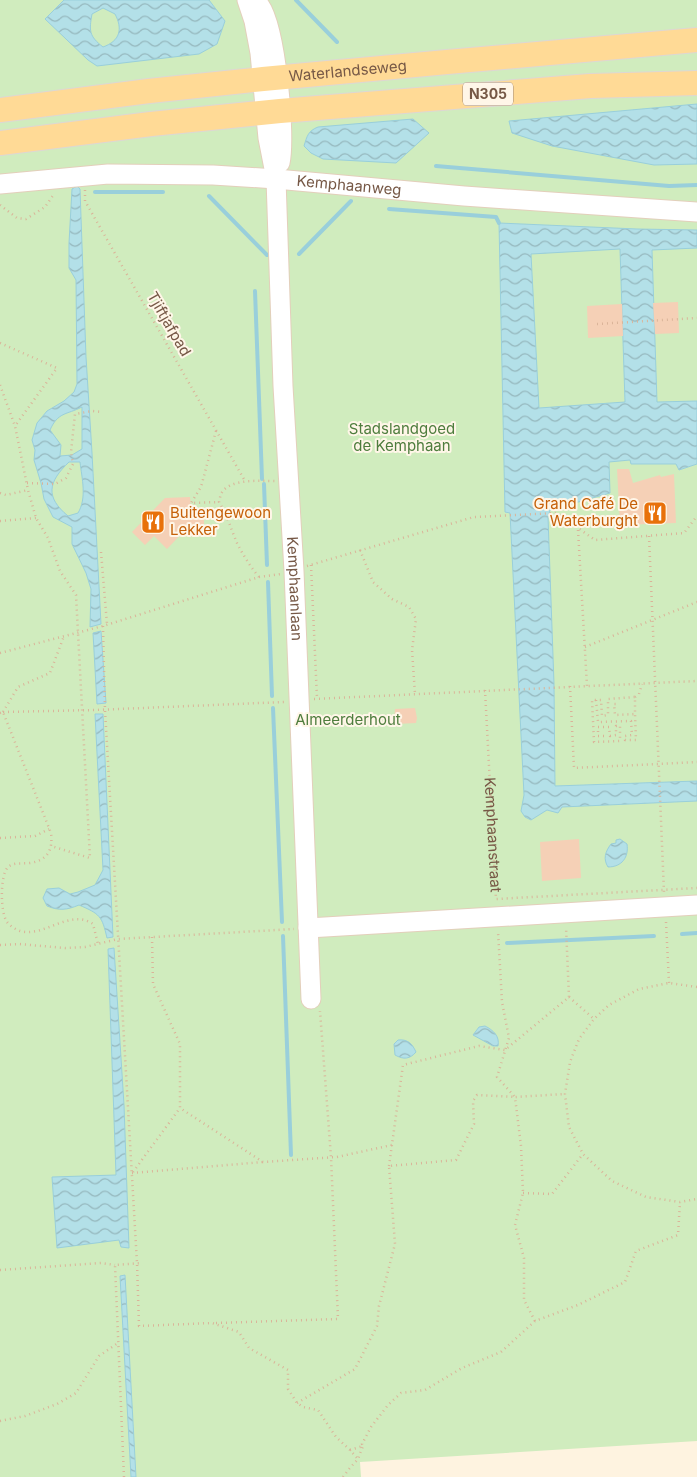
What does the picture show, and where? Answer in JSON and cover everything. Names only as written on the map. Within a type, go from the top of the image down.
[{"type":"main road","name":"Waterlandseweg","points":[[0,110],[149,91],[697,40]]},
{"type":"main road","name":"N305","points":[[0,143],[151,124],[273,112],[590,86],[697,83]]},
{"type":"street","points":[[247,0],[270,79]]},
{"type":"street","points":[[255,0],[263,11],[268,27],[270,79]]},
{"type":"street","name":"Kemphaanlaan","points":[[270,79],[273,112],[282,136],[281,158],[276,179],[283,386],[289,482],[308,699],[308,928],[311,997]]},
{"type":"street","name":"Kemphaanweg","points":[[0,184],[108,174],[213,175],[464,196],[697,212]]},
{"type":"street","points":[[308,928],[697,905]]},
{"type":"path","name":"Tjiftjafpad","points":[[86,176],[85,200],[245,481]]},
{"type":"path","points":[[0,205],[17,218],[26,220],[45,206],[64,178]]},
{"type":"path","points":[[597,324],[697,318]]},
{"type":"path","points":[[0,343],[57,368],[15,426]]},
{"type":"path","points":[[0,385],[15,426],[26,483],[36,518],[48,538],[60,571],[76,595],[90,858],[51,846]]},
{"type":"path","points":[[26,483],[55,484],[66,478],[73,464],[71,452],[75,414],[92,411],[102,412]]},
{"type":"path","points":[[216,430],[201,488],[192,503],[219,502]]},
{"type":"path","points":[[259,577],[248,563],[236,542],[228,517],[219,502],[221,493],[228,486],[245,481],[289,482]]},
{"type":"path","points":[[0,492],[6,495],[28,490]]},
{"type":"path","points":[[492,516],[557,513],[595,540],[684,532],[697,516]]},
{"type":"path","points":[[0,521],[36,518]]},
{"type":"path","points":[[578,529],[587,686]]},
{"type":"path","points":[[649,536],[654,684],[661,809]]},
{"type":"path","points":[[360,550],[373,582],[392,599],[409,607],[416,619],[412,650],[415,694]]},
{"type":"path","points":[[102,552],[107,624]]},
{"type":"path","points":[[308,699],[311,565]]},
{"type":"path","points":[[585,647],[697,602]]},
{"type":"path","points":[[0,653],[103,626],[105,710],[139,1326],[338,1319],[330,1157],[319,1003],[311,997]]},
{"type":"path","points":[[2,712],[18,687],[50,673],[64,636]]},
{"type":"path","points":[[2,712],[255,704],[308,699],[697,681]]},
{"type":"path","points":[[601,727],[610,728],[610,736],[616,736],[616,726],[620,726],[620,741],[594,742],[592,700],[601,700],[602,716],[608,715],[608,699],[635,697],[639,694],[642,684]]},
{"type":"path","points":[[570,686],[574,768],[697,762]]},
{"type":"path","name":"Kemphaanstraat","points":[[485,690],[496,899],[697,888]]},
{"type":"path","points":[[596,700],[598,722],[628,723],[631,721],[632,735],[625,736],[625,740],[636,740],[635,697]]},
{"type":"path","points":[[619,704],[614,704],[614,715],[635,714]]},
{"type":"path","points":[[2,712],[51,833],[50,852],[43,858],[15,864],[6,868],[2,878],[1,890],[2,905],[7,922],[22,932],[33,931],[71,920],[86,919],[93,924],[98,944]]},
{"type":"path","points":[[601,727],[598,727],[598,736],[604,736]]},
{"type":"path","points":[[601,727],[601,733]]},
{"type":"path","points":[[0,838],[35,836],[49,828]]},
{"type":"path","points":[[497,918],[502,1002],[509,1038],[497,1077],[516,1097],[523,1193],[515,1224],[524,1258],[524,1300],[535,1321]]},
{"type":"path","points":[[0,945],[85,947],[118,939],[308,928]]},
{"type":"path","points":[[567,935],[569,997],[594,1019]]},
{"type":"path","points":[[132,1173],[180,1108],[180,1044],[153,984],[152,937]]},
{"type":"path","points":[[697,986],[669,983],[639,990],[609,1005],[594,1019],[579,1039],[570,1062],[565,1094],[569,1127],[584,1154],[612,1181],[646,1197],[680,1202],[697,1199]]},
{"type":"path","points":[[297,1402],[355,1370],[377,1326],[379,1306],[395,1244],[389,1166],[404,1065],[479,1046],[505,1050],[569,997]]},
{"type":"path","points":[[389,1166],[456,1160],[474,1124],[473,1101],[477,1095],[516,1097],[565,1094]]},
{"type":"path","points":[[180,1108],[263,1162]]},
{"type":"path","points":[[132,1173],[330,1157],[392,1145]]},
{"type":"path","points":[[523,1193],[552,1194],[584,1154]]},
{"type":"path","points":[[343,1477],[358,1460],[362,1444],[371,1427],[388,1405],[401,1393],[425,1390],[462,1368],[501,1352],[535,1321],[578,1305],[625,1282],[636,1252],[678,1235],[680,1202]]},
{"type":"path","points":[[0,1270],[101,1263],[115,1265],[142,1263]]},
{"type":"path","points":[[115,1265],[124,1477]]},
{"type":"path","points":[[212,1324],[239,1332],[249,1348],[288,1370],[288,1389],[297,1402],[303,1407],[318,1410],[336,1437],[358,1460]]},
{"type":"path","points":[[0,1421],[25,1416],[57,1404],[76,1393],[99,1356],[118,1343]]},
{"type":"path","points":[[350,1450],[363,1446]]},
{"type":"green space","name":"Almeerderhout","points":[[0,0],[697,0],[697,1441],[360,1462],[361,1477],[0,1477]]},
{"type":"water","points":[[64,0],[209,0],[225,21],[217,44],[199,54],[97,66],[88,60],[45,19]],"holes":[[[103,8],[115,14],[119,25],[118,34],[113,41],[103,47],[95,40],[91,33],[92,14]]]},
{"type":"water","points":[[697,104],[697,164],[654,165],[552,146],[512,133],[509,121]]},
{"type":"water","points":[[413,119],[429,133],[396,163],[323,159],[311,153],[304,146],[308,134],[318,127]]},
{"type":"water","points":[[77,186],[80,189],[86,357],[101,624],[90,627],[91,589],[86,573],[72,544],[72,527],[53,517],[44,499],[34,460],[35,450],[32,440],[37,423],[47,411],[64,401],[74,392],[77,384],[76,280],[69,268],[72,189]],"holes":[[[82,407],[82,449],[72,455],[60,456],[61,445],[50,430],[59,417]],[[69,462],[80,462],[83,495],[78,513],[68,516],[56,502],[52,489],[57,476]]]},
{"type":"water","points":[[499,223],[697,230],[697,248],[652,250],[657,402],[697,401],[697,464],[679,470],[676,464],[631,464],[630,460],[609,462],[610,493],[550,510],[548,517],[554,684],[555,786],[697,781],[697,801],[562,807],[558,813],[547,810],[531,820],[525,817],[521,811],[524,795],[510,513],[505,512]],"holes":[[[620,249],[625,402],[539,408],[531,254]]]},
{"type":"water","points":[[101,631],[106,703],[97,704],[93,633]]},
{"type":"water","points":[[95,714],[103,714],[113,937],[107,938],[101,920],[92,911],[79,905],[63,909],[51,908],[47,906],[43,898],[47,889],[59,888],[70,894],[95,885],[103,870]]},
{"type":"water","points":[[620,839],[627,844],[626,857],[621,863],[608,867],[605,858],[607,850],[611,844],[616,843],[616,840]]},
{"type":"water","points":[[114,948],[124,1105],[129,1248],[121,1247],[119,1240],[57,1248],[52,1177],[116,1175],[108,949]]},
{"type":"water","points":[[485,1026],[495,1034],[498,1039],[498,1046],[493,1046],[473,1035],[479,1027]]},
{"type":"water","points":[[398,1040],[409,1042],[416,1052],[407,1058],[395,1055],[394,1044]]},
{"type":"water","points":[[125,1275],[136,1477],[131,1477],[120,1276]]},
{"type":"building","points":[[678,302],[679,333],[655,334],[653,303]]},
{"type":"building","points":[[622,304],[623,336],[588,338],[587,306]]},
{"type":"building","points":[[617,469],[629,469],[633,483],[660,475],[661,477],[674,474],[676,523],[620,525]]},
{"type":"building","points":[[190,497],[191,510],[204,510],[204,527],[188,527],[167,549],[154,536],[145,545],[132,532],[165,498]]},
{"type":"building","points":[[415,708],[416,723],[396,724],[394,720],[395,709]]},
{"type":"building","points":[[579,839],[581,878],[542,881],[540,842]]},
{"type":"waterway","points":[[296,0],[337,42]]},
{"type":"waterway","points":[[436,166],[669,186],[697,185]]},
{"type":"waterway","points":[[95,192],[163,192]]},
{"type":"waterway","points":[[209,196],[267,255]]},
{"type":"waterway","points":[[299,254],[351,201]]},
{"type":"waterway","points":[[389,209],[496,217],[499,223]]},
{"type":"waterway","points":[[255,291],[262,479]]},
{"type":"waterway","points":[[264,484],[267,565]]},
{"type":"waterway","points":[[268,582],[272,696]]},
{"type":"waterway","points":[[273,708],[282,922]]},
{"type":"waterway","points":[[682,934],[697,933]]},
{"type":"waterway","points":[[283,936],[291,1155]]},
{"type":"waterway","points":[[507,943],[654,936]]},
{"type":"place","name":"Grand Café De Waterburght","points":[[655,513]]},
{"type":"place","name":"Buitengewoon Lekker","points":[[153,522]]},
{"type":"park label","name":"Stadslandgoed de Kemphaan","points":[[402,438]]}]
